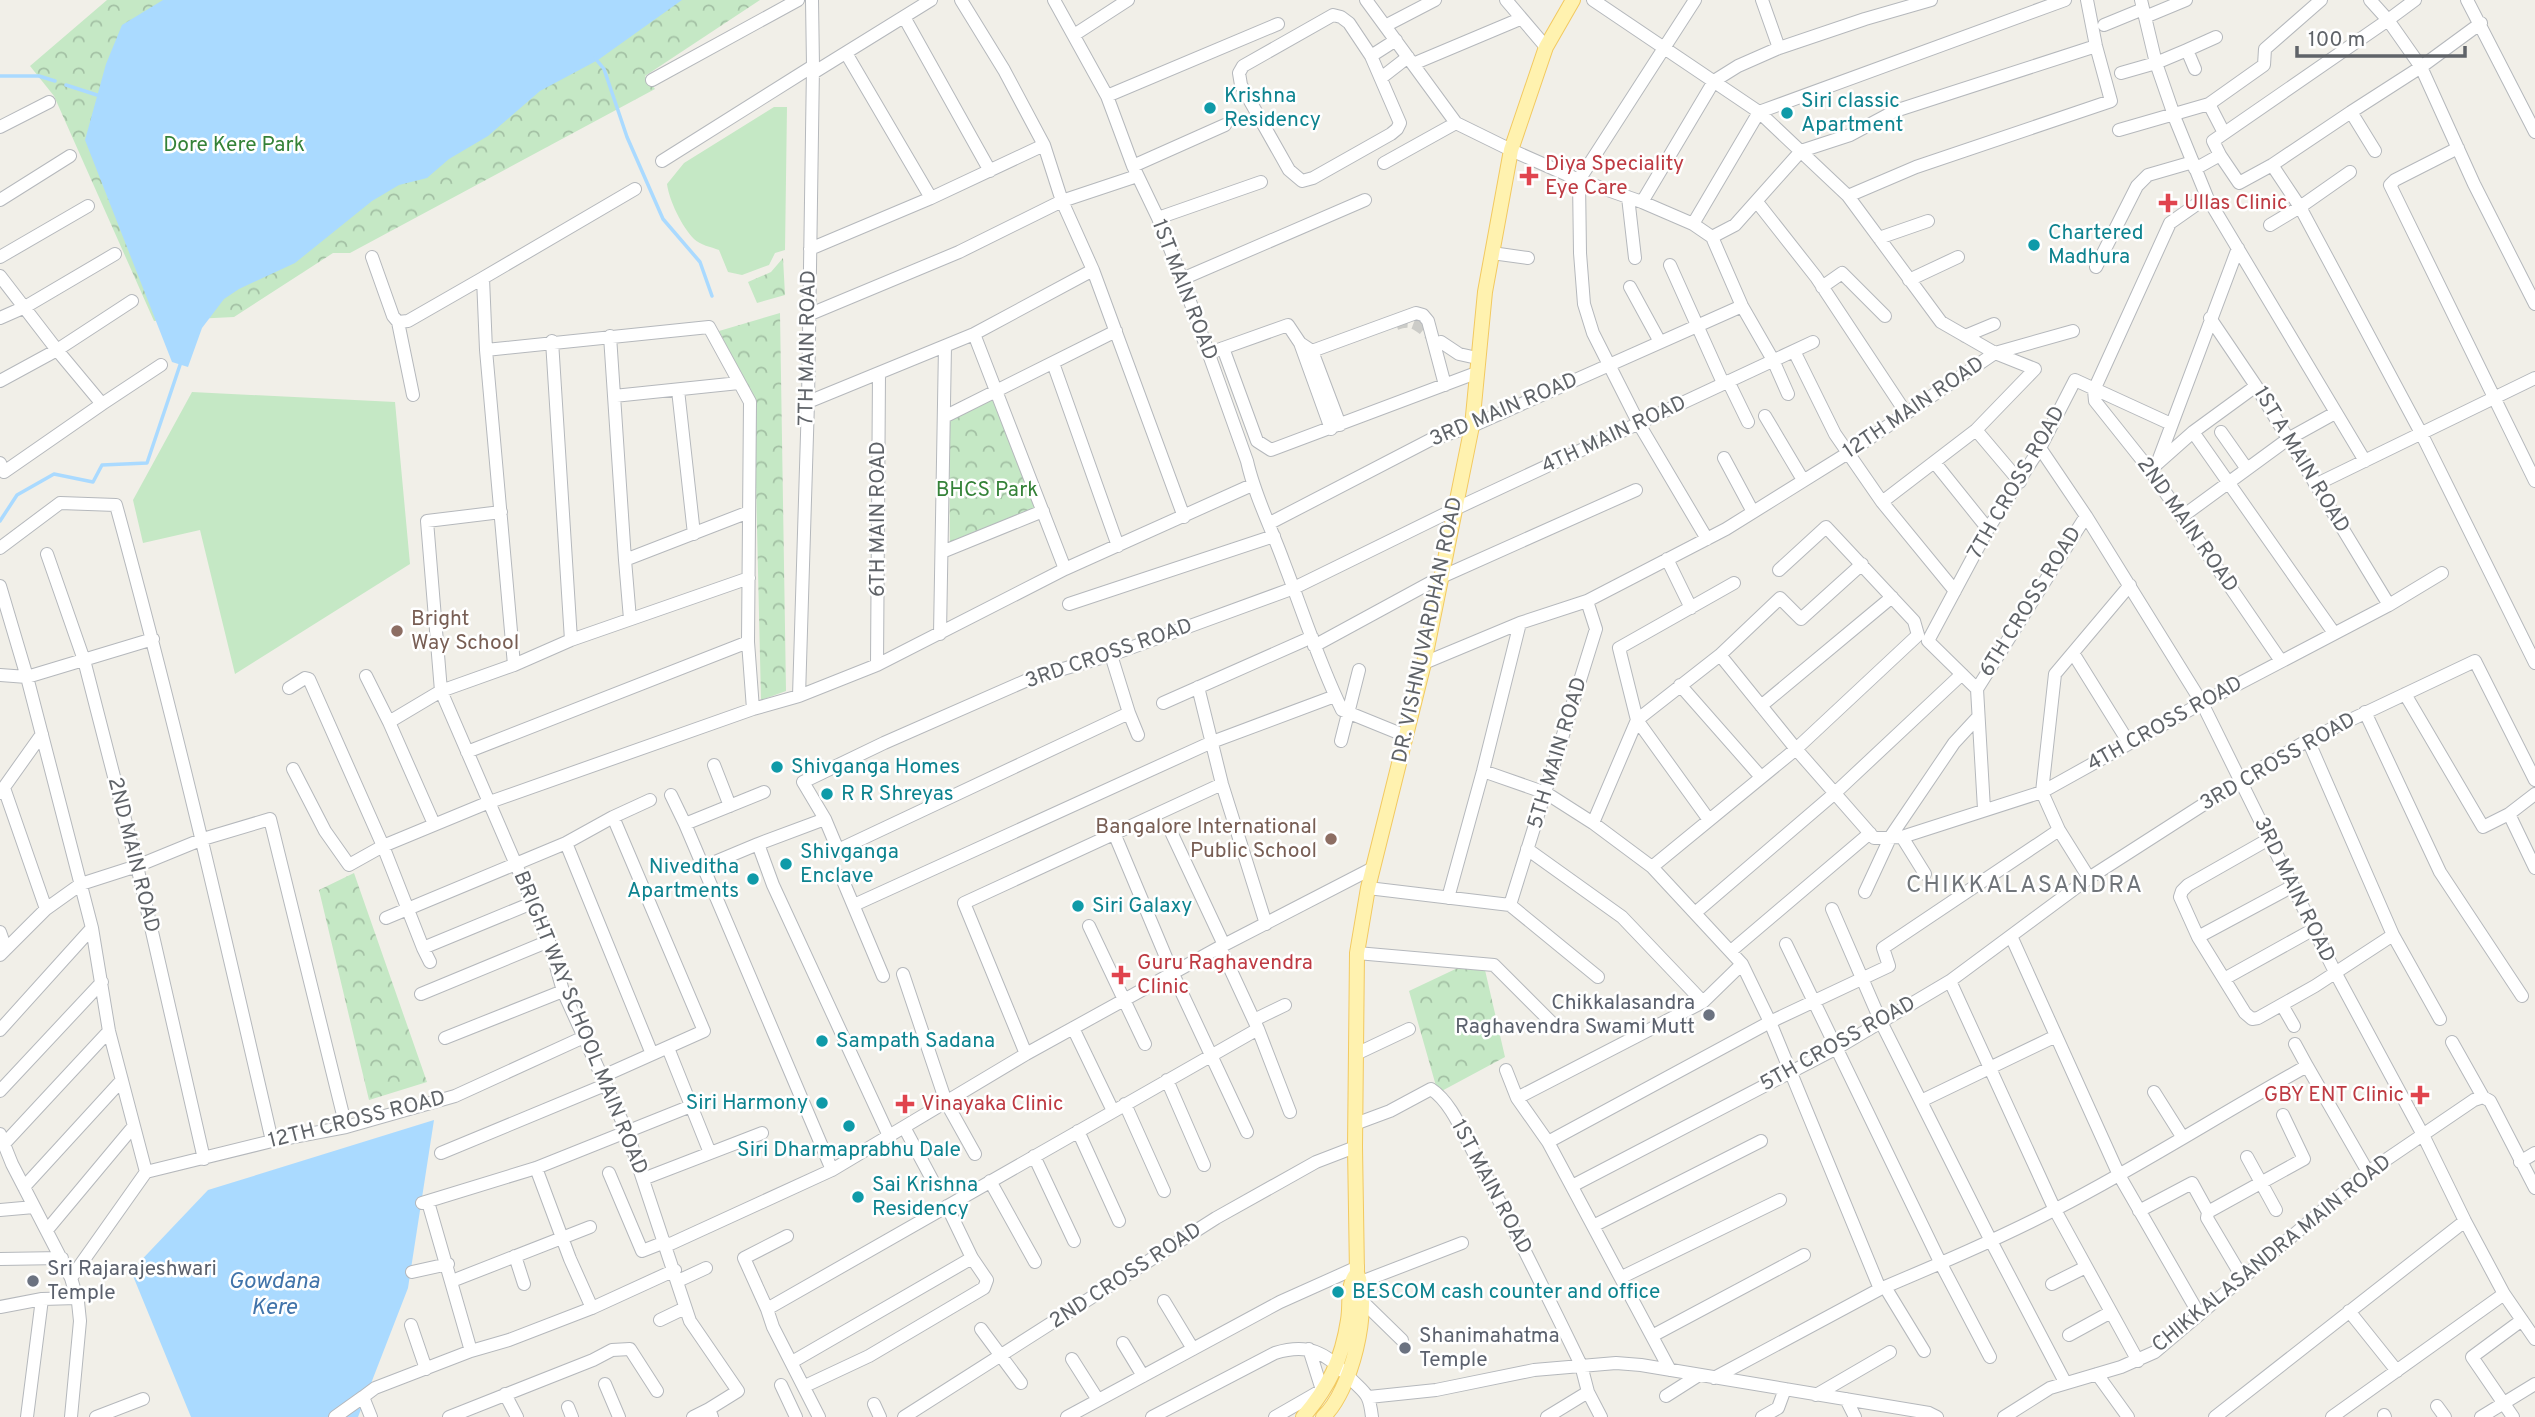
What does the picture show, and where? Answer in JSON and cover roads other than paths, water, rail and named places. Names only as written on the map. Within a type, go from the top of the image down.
[{"type":"main road","name":"DR. VISHNUVARDHAN ROAD","points":[[1323,1417],[1330,1411],[1348,1377],[1362,1300],[1355,1147],[1357,953],[1368,888],[1424,663],[1439,578],[1472,426],[1476,366],[1492,253],[1511,150],[1546,47],[1573,0]]},
{"type":"main road","name":"DR. VISHNUVARDHAN ROAD","points":[[1303,1417],[1324,1392],[1337,1364],[1348,1320],[1351,1281],[1359,1274]]},
{"type":"street","points":[[652,79],[798,0]]},
{"type":"street","name":"7TH MAIN ROAD","points":[[799,696],[808,402],[812,0]]},
{"type":"street","points":[[662,161],[931,0]]},
{"type":"street","points":[[961,0],[1004,70],[1044,145],[1062,201],[1093,270],[1184,517]]},
{"type":"street","name":"1ST MAIN ROAD","points":[[1054,0],[1107,96],[1135,171],[1158,218],[1247,461],[1252,485],[1272,530],[1335,696],[1342,710],[1349,713]]},
{"type":"street","points":[[1074,35],[1128,0]]},
{"type":"street","points":[[1366,0],[1457,123],[1579,180],[1642,202],[1693,224],[1712,237],[1742,306],[1773,360],[1788,394]]},
{"type":"street","points":[[1385,26],[1435,0]]},
{"type":"street","points":[[1506,0],[1546,47]]},
{"type":"street","name":"12TH MAIN ROAD","points":[[1424,663],[1520,623],[1587,601],[1707,538],[1848,453],[1995,353],[1941,322],[1848,197],[1759,112],[1593,0]]},
{"type":"street","points":[[1695,0],[1579,180],[1580,253],[1584,304],[1593,333],[1639,424],[1707,538]]},
{"type":"street","points":[[1762,0],[1779,48]]},
{"type":"street","points":[[1642,202],[1714,81],[1738,66],[1779,48],[1931,0]]},
{"type":"street","points":[[1693,224],[1759,112],[2065,0]]},
{"type":"street","points":[[1848,197],[1916,167],[2110,101],[2087,0]]},
{"type":"street","points":[[2104,25],[2143,9],[2186,0]]},
{"type":"street","points":[[2119,130],[2210,104],[2264,65],[2265,49],[2321,0]]},
{"type":"street","points":[[2370,0],[2388,20],[2421,67],[2535,304]]},
{"type":"street","points":[[2415,0],[2213,141],[2239,183],[2421,67],[2481,23]]},
{"type":"street","points":[[2467,0],[2535,132]]},
{"type":"street","points":[[2143,9],[2156,63],[2207,197],[2365,461]]},
{"type":"street","points":[[1334,15],[1349,23],[1371,56],[1381,78],[1399,117],[1397,129],[1313,178],[1301,181],[1289,170],[1238,79],[1243,66],[1334,15]]},
{"type":"street","points":[[904,17],[990,171]]},
{"type":"street","points":[[1381,78],[1411,61],[1520,19]]},
{"type":"street","points":[[1107,96],[1278,24]]},
{"type":"street","points":[[2121,72],[2156,63],[2216,37]]},
{"type":"street","points":[[1371,56],[1395,40]]},
{"type":"street","points":[[1712,237],[1735,225],[1801,151],[1850,135],[1895,111],[2096,46]]},
{"type":"street","points":[[2188,50],[2195,69]]},
{"type":"street","points":[[846,52],[931,198]]},
{"type":"street","points":[[0,127],[49,102]]},
{"type":"street","points":[[2210,104],[2224,133]]},
{"type":"street","points":[[2350,112],[2375,151]]},
{"type":"street","points":[[1384,163],[1457,123]]},
{"type":"street","points":[[808,315],[959,252],[1062,201],[1135,171],[1225,125]]},
{"type":"street","points":[[810,249],[931,198],[1044,145]]},
{"type":"street","points":[[2458,148],[2390,185],[2535,481]]},
{"type":"street","points":[[2096,267],[2143,179],[2148,175],[2194,165],[2220,155]]},
{"type":"street","points":[[0,200],[70,156]]},
{"type":"street","points":[[2272,164],[2300,207],[2421,433],[2535,663]]},
{"type":"street","points":[[2270,225],[2350,172]]},
{"type":"street","points":[[1158,218],[1261,183]]},
{"type":"street","points":[[398,322],[408,321],[635,189]]},
{"type":"street","points":[[1628,197],[1635,258]]},
{"type":"street","points":[[2172,424],[2094,390],[2170,223],[2207,197]]},
{"type":"street","points":[[1182,279],[1365,200]]},
{"type":"street","points":[[1757,202],[1822,287],[1906,413]]},
{"type":"street","points":[[0,257],[88,206]]},
{"type":"street","points":[[1879,238],[1928,220]]},
{"type":"street","points":[[2153,467],[2172,424],[2238,248]]},
{"type":"street","points":[[1492,253],[1528,258]]},
{"type":"street","points":[[0,318],[25,307],[115,254]]},
{"type":"street","points":[[372,257],[393,316],[398,322],[413,395]]},
{"type":"street","points":[[1909,279],[1958,257]]},
{"type":"street","points":[[1670,265],[1696,326],[1748,422]]},
{"type":"street","points":[[808,402],[974,334],[1093,270]]},
{"type":"street","points":[[1822,287],[1842,272],[1885,316]]},
{"type":"street","points":[[0,276],[102,404]]},
{"type":"street","points":[[483,278],[486,350],[514,665]]},
{"type":"street","points":[[1630,287],[1660,342]]},
{"type":"street","points":[[0,381],[57,350],[132,301]]},
{"type":"street","name":"3RD MAIN ROAD","points":[[1069,604],[1272,530],[1430,440],[1472,426],[1742,306]]},
{"type":"street","points":[[1312,351],[1416,313],[1423,315],[1428,321],[1446,385]]},
{"type":"street","name":"1ST A MAIN ROAD","points":[[2210,318],[2256,386],[2389,605]]},
{"type":"street","points":[[1965,336],[1994,324]]},
{"type":"street","points":[[1209,354],[1288,325],[1300,343],[1336,427]]},
{"type":"street","points":[[486,350],[552,341],[709,327],[750,402],[748,642],[753,709]]},
{"type":"street","points":[[944,417],[1116,331]]},
{"type":"street","points":[[1995,353],[2073,331]]},
{"type":"street","points":[[974,334],[1065,569]]},
{"type":"street","points":[[610,336],[630,619]]},
{"type":"street","points":[[552,341],[570,640]]},
{"type":"street","points":[[1223,348],[1256,441],[1271,450],[1446,385],[1476,366],[1441,342]]},
{"type":"street","name":"4TH MAIN ROAD","points":[[1455,509],[1813,342]]},
{"type":"street","points":[[1300,343],[1312,351],[1336,427]]},
{"type":"street","points":[[940,634],[945,345]]},
{"type":"street","points":[[1794,351],[1835,434],[1882,502],[1955,591]]},
{"type":"street","points":[[1882,502],[1976,430],[2035,369],[1995,353]]},
{"type":"street","points":[[1053,363],[1118,547]]},
{"type":"street","points":[[1,470],[161,365]]},
{"type":"street","name":"6TH MAIN ROAD","points":[[877,666],[879,373]]},
{"type":"street","points":[[2315,485],[2535,378]]},
{"type":"street","name":"7TH CROSS ROAD","points":[[1977,689],[1958,677],[1928,641],[1989,529],[2040,448],[2075,380],[2094,390]]},
{"type":"street","points":[[614,396],[739,383]]},
{"type":"street","points":[[2153,467],[2193,432],[2256,386]]},
{"type":"street","points":[[678,390],[694,534]]},
{"type":"street","name":"2ND MAIN ROAD","points":[[2094,390],[2096,406],[2153,467],[2281,661]]},
{"type":"street","points":[[2183,516],[2288,439],[2335,413]]},
{"type":"street","points":[[1765,416],[1803,480]]},
{"type":"street","points":[[1976,430],[2020,482]]},
{"type":"street","points":[[2193,432],[2334,634]]},
{"type":"street","points":[[2221,432],[2247,469]]},
{"type":"street","name":"3RD MAIN ROAD","points":[[2040,448],[2130,585],[2202,703],[2335,972],[2423,1135],[2465,1221],[2504,1294],[2535,1339]]},
{"type":"street","points":[[1724,458],[1754,512]]},
{"type":"street","points":[[1935,463],[1989,529]]},
{"type":"street","points":[[293,769],[330,838],[349,865],[383,846],[488,803],[753,709],[799,696],[877,666],[1065,569],[1252,485]]},
{"type":"street","points":[[1163,703],[1313,642],[1439,578],[1636,490]]},
{"type":"street","points":[[0,548],[60,503],[116,505],[203,839],[272,1142]]},
{"type":"street","name":"3RD CROSS ROAD","points":[[825,820],[803,782],[1032,678],[1111,655],[1294,588],[1455,509]]},
{"type":"street","points":[[942,552],[1043,511]]},
{"type":"street","name":"BRIGHT WAY SCHOOL MAIN ROAD","points":[[500,512],[427,521],[442,691],[549,941],[563,991],[627,1132],[690,1321],[737,1391],[711,1413]]},
{"type":"street","points":[[625,560],[749,512]]},
{"type":"street","name":"6TH CROSS ROAD","points":[[1977,689],[2086,516]]},
{"type":"street","points":[[1652,867],[1796,749],[1918,635],[1914,621],[1826,527],[1779,570]]},
{"type":"street","name":"2ND MAIN ROAD","points":[[47,554],[84,660],[137,866],[204,1159]]},
{"type":"street","points":[[1667,559],[1690,608]]},
{"type":"street","points":[[1593,823],[1637,720],[1720,655],[1780,598],[1801,619],[1861,564]]},
{"type":"street","name":"4TH CROSS ROAD","points":[[1872,835],[1897,836],[2042,792],[2202,703],[2389,605],[2442,573]]},
{"type":"street","points":[[389,722],[442,691],[514,665],[570,640],[748,578]]},
{"type":"street","points":[[1709,820],[1637,720],[1619,648],[1734,583]]},
{"type":"street","points":[[2089,878],[2059,830],[2042,792],[2055,674],[2130,585]]},
{"type":"street","points":[[0,586],[27,677],[92,928],[109,1031],[132,1127],[146,1172],[71,1278]]},
{"type":"street","points":[[1761,706],[1892,597]]},
{"type":"street","name":"5TH MAIN ROAD","points":[[1510,905],[1596,629],[1587,601]]},
{"type":"street","points":[[1448,898],[1520,623]]},
{"type":"street","points":[[0,676],[27,677],[153,639]]},
{"type":"street","points":[[467,752],[748,642]]},
{"type":"street","points":[[2073,653],[2129,743]]},
{"type":"street","points":[[1111,655],[1138,735]]},
{"type":"street","points":[[1720,655],[1796,749],[1872,835],[1731,951]]},
{"type":"street","name":"3RD CROSS ROAD","points":[[2089,878],[2308,740],[2475,661],[2535,780]]},
{"type":"street","points":[[1341,741],[1359,670]]},
{"type":"street","points":[[366,676],[434,824]]},
{"type":"street","points":[[1695,913],[1835,793],[1958,677]]},
{"type":"street","points":[[289,688],[305,678],[309,679],[383,846],[430,962]]},
{"type":"street","points":[[1680,685],[1761,778]]},
{"type":"street","points":[[1198,687],[1222,783],[1266,924]]},
{"type":"street","points":[[1977,689],[1984,809]]},
{"type":"street","points":[[2404,694],[2483,827],[2508,814],[2535,794]]},
{"type":"street","points":[[854,905],[1212,742],[1335,696]]},
{"type":"street","points":[[2365,712],[2440,872],[2522,996]]},
{"type":"street","points":[[703,867],[825,820],[838,850],[1129,713]]},
{"type":"street","points":[[1349,713],[1406,736]]},
{"type":"street","points":[[1865,892],[1954,743],[1978,717]]},
{"type":"street","points":[[42,734],[2,791],[46,909]]},
{"type":"street","points":[[2308,740],[2393,935],[2440,1019]]},
{"type":"street","points":[[714,765],[730,806]]},
{"type":"street","points":[[1483,771],[1546,793],[1593,823],[1652,867],[1742,964],[1770,1022],[1883,1288],[1924,1351]]},
{"type":"street","points":[[1026,1054],[964,903],[1222,783]]},
{"type":"street","points":[[685,824],[764,792]]},
{"type":"street","points":[[671,795],[832,1170]]},
{"type":"street","points":[[386,918],[566,843],[650,800]]},
{"type":"street","points":[[2508,814],[2535,868]]},
{"type":"street","points":[[441,1153],[603,1081],[652,1054],[704,1031],[613,817]]},
{"type":"street","points":[[3,952],[46,909],[81,884],[137,866],[203,839],[270,819],[346,1127]]},
{"type":"street","points":[[1548,1142],[1770,1022],[1889,966],[1883,948],[2059,830]]},
{"type":"street","points":[[1114,833],[1173,974],[1247,1132]]},
{"type":"street","points":[[1172,834],[1256,1024],[1290,1112]]},
{"type":"street","points":[[1897,836],[1925,874]]},
{"type":"street","points":[[2269,839],[2182,891],[2182,903],[2198,937],[2245,1013],[2252,1018],[2258,1018],[2282,1006],[2393,935]]},
{"type":"street","points":[[566,843],[652,1054]]},
{"type":"street","points":[[758,844],[774,885],[889,1136]]},
{"type":"street","points":[[1528,849],[1622,917],[1703,1002]]},
{"type":"street","points":[[609,1172],[642,1251],[666,1244],[832,1170],[1026,1054],[1222,946],[1373,868]]},
{"type":"street","points":[[841,876],[883,976]]},
{"type":"street","name":"5TH CROSS ROAD","points":[[1572,1186],[1837,1048],[1950,981],[2089,878]]},
{"type":"street","points":[[2198,937],[2293,886]]},
{"type":"street","points":[[1368,888],[1510,905],[1598,977]]},
{"type":"street","points":[[423,948],[532,903]]},
{"type":"street","points":[[1832,909],[1881,1022],[2065,1382]]},
{"type":"street","points":[[1088,926],[1145,1044]]},
{"type":"street","points":[[0,1030],[92,928]]},
{"type":"street","points":[[2224,979],[2314,929]]},
{"type":"street","points":[[0,932],[3,952]]},
{"type":"street","points":[[2011,936],[2119,1175],[2199,1314]]},
{"type":"street","points":[[421,994],[549,941]]},
{"type":"street","points":[[1786,944],[1941,1264],[1990,1357]]},
{"type":"street","points":[[1357,953],[1494,965],[1557,1028]]},
{"type":"street","points":[[1517,1098],[1703,1002],[1742,964]]},
{"type":"street","points":[[903,974],[946,1102],[975,1154]]},
{"type":"street","points":[[1950,981],[2055,1210],[2138,1361]]},
{"type":"street","points":[[0,1091],[102,982]]},
{"type":"street","points":[[445,1038],[563,991]]},
{"type":"street","points":[[767,1309],[1212,1056],[1286,1005]]},
{"type":"street","points":[[2282,1006],[2294,1026]]},
{"type":"street","points":[[1073,1028],[1164,1191]]},
{"type":"street","points":[[1356,1054],[1409,1029]]},
{"type":"street","points":[[71,1417],[80,1321],[77,1298],[62,1258],[24,1187],[6,1165],[2,1139],[109,1031]]},
{"type":"street","points":[[1921,1101],[2056,1036]]},
{"type":"street","name":"12TH CROSS ROAD","points":[[146,1172],[346,1127],[455,1096],[584,1037]]},
{"type":"street","points":[[2452,1042],[2483,1097],[2490,1101],[2535,1188]]},
{"type":"street","points":[[2295,1044],[2368,1172]]},
{"type":"street","points":[[667,1048],[710,1153]]},
{"type":"street","points":[[1714,1378],[1883,1288],[2055,1210],[2307,1066]]},
{"type":"street","points":[[1506,1070],[1517,1098],[1548,1142],[1595,1225],[1670,1370]]},
{"type":"street","points":[[24,1187],[122,1080]]},
{"type":"street","points":[[1167,1080],[1204,1166]]},
{"type":"street","name":"1ST MAIN ROAD","points":[[1355,1124],[1390,1111],[1431,1089],[1436,1093],[1450,1111],[1503,1207],[1581,1365]]},
{"type":"street","points":[[2154,1092],[2183,1138]]},
{"type":"street","points":[[2423,1135],[2474,1100],[2483,1097]]},
{"type":"street","points":[[471,1351],[448,1264],[425,1203],[536,1168],[691,1106]]},
{"type":"street","points":[[2208,1212],[2304,1158],[2283,1115]]},
{"type":"street","points":[[47,1230],[132,1127]]},
{"type":"street","points":[[904,1127],[934,1183]]},
{"type":"street","points":[[1078,1131],[1119,1221]]},
{"type":"street","points":[[643,1180],[762,1133]]},
{"type":"street","name":"CHIKKALASANDRA MAIN ROAD","points":[[2004,1417],[2050,1388],[2138,1361],[2162,1346],[2368,1172],[2423,1135]]},
{"type":"street","points":[[1595,1225],[1761,1141]]},
{"type":"street","name":"2ND CROSS ROAD","points":[[904,1417],[1216,1218],[1316,1162],[1355,1147]]},
{"type":"street","points":[[2520,1162],[2535,1153]]},
{"type":"street","points":[[1034,1156],[1074,1241]]},
{"type":"street","points":[[2247,1157],[2276,1210]]},
{"type":"street","points":[[536,1168],[570,1259],[592,1308]]},
{"type":"street","points":[[990,1181],[1035,1262]]},
{"type":"street","points":[[2139,1211],[2192,1182],[2208,1212],[2207,1218],[2242,1277]]},
{"type":"street","points":[[1622,1277],[1780,1200]]},
{"type":"street","points":[[805,1386],[869,1356],[984,1288],[987,1280],[972,1258],[947,1206]]},
{"type":"street","points":[[0,1210],[34,1207]]},
{"type":"street","points":[[2215,1417],[2465,1221]]},
{"type":"street","points":[[452,1281],[590,1227]]},
{"type":"street","points":[[787,1236],[744,1258],[773,1327],[819,1417]]},
{"type":"street","points":[[1067,1417],[1280,1302],[1359,1274],[1462,1243]]},
{"type":"street","points":[[1652,1336],[1804,1255]]},
{"type":"street","points":[[515,1256],[524,1284]]},
{"type":"street","points":[[0,1259],[62,1258]]},
{"type":"street","points":[[792,1362],[972,1258]]},
{"type":"street","points":[[412,1272],[448,1264]]},
{"type":"street","points":[[2052,1284],[2086,1267]]},
{"type":"street","points":[[335,1417],[375,1388],[471,1351],[509,1340],[676,1275],[706,1268]]},
{"type":"street","points":[[2332,1417],[2504,1294]]},
{"type":"street","points":[[0,1307],[77,1298]]},
{"type":"street","points":[[27,1417],[42,1300]]},
{"type":"street","points":[[1362,1300],[1402,1340]]},
{"type":"street","points":[[1164,1301],[1193,1349]]},
{"type":"street","points":[[660,1320],[685,1308]]},
{"type":"street","points":[[2069,1335],[2110,1311]]},
{"type":"street","points":[[2349,1311],[2397,1371]]},
{"type":"street","points":[[2513,1417],[2473,1357],[2522,1320]]},
{"type":"street","points":[[411,1325],[426,1369]]},
{"type":"street","points":[[981,1329],[1021,1384]]},
{"type":"street","points":[[1123,1343],[1143,1376]]},
{"type":"street","points":[[1152,1417],[1173,1412],[1275,1353],[1296,1348],[1309,1349],[1337,1364],[1370,1397],[1372,1417]]},
{"type":"street","points":[[449,1417],[612,1350],[630,1349],[656,1391]]},
{"type":"street","points":[[1275,1417],[1322,1390],[1309,1349]]},
{"type":"street","points":[[1816,1395],[1890,1352]]},
{"type":"street","points":[[1072,1359],[1098,1400]]},
{"type":"street","points":[[1370,1397],[1436,1390],[1534,1370],[1629,1364],[1929,1413],[1937,1417]]},
{"type":"street","points":[[1581,1365],[1588,1392],[1601,1417]]},
{"type":"street","points":[[2097,1374],[2129,1417]]},
{"type":"street","points":[[1666,1396],[1699,1375]]},
{"type":"street","points":[[605,1384],[618,1417]]},
{"type":"street","points":[[2481,1417],[2535,1384]]},
{"type":"street","points":[[780,1385],[796,1417]]},
{"type":"street","points":[[1762,1417],[1778,1408],[1785,1389]]},
{"type":"street","points":[[1547,1417],[1588,1392]]},
{"type":"street","points":[[505,1394],[517,1417]]},
{"type":"street","points":[[363,1397],[371,1417]]},
{"type":"street","points":[[96,1417],[143,1399]]},
{"type":"street","points":[[1846,1399],[1855,1417]]},
{"type":"street","points":[[874,1404],[880,1417]]},
{"type":"street","points":[[2022,1404],[2031,1417]]},
{"type":"street","points":[[2437,1406],[2445,1417]]},
{"type":"street","points":[[692,1417],[711,1413]]},
{"type":"water","name":"Dore Kere Park","points":[[163,0],[682,0],[598,60],[540,91],[488,136],[449,159],[427,178],[399,185],[372,201],[295,263],[239,289],[224,299],[202,328],[188,367],[172,362],[85,140],[106,64],[122,25]]},
{"type":"water","name":"Gowdana Kere","points":[[434,1120],[408,1288],[358,1417],[191,1417],[131,1271],[208,1190]]},
{"type":"waterway","points":[[595,58],[604,69],[627,137],[663,219],[700,262],[712,296]]},
{"type":"waterway","points":[[0,76],[39,76],[55,81]]},
{"type":"waterway","points":[[66,85],[97,95]]},
{"type":"waterway","points":[[0,521],[17,495],[54,474],[93,482],[102,465],[147,463],[181,362]]},
{"type":"tunnel","points":[[1396,324],[1413,323],[1435,338]]},
{"type":"place","name":"Krishna Residency","points":[[1210,108]]},
{"type":"place","name":"Siri classic Apartment","points":[[1787,113]]},
{"type":"place","name":"Diya Speciality Eye Care","points":[[1529,176]]},
{"type":"place","name":"Ullas Clinic","points":[[2168,203]]},
{"type":"place","name":"Chartered Madhura","points":[[2034,245]]},
{"type":"place","name":"Bright Way School","points":[[397,631]]},
{"type":"place","name":"Shivganga Homes","points":[[777,767]]},
{"type":"place","name":"R R Shreyas","points":[[827,794]]},
{"type":"place","name":"Bangalore International Public School","points":[[1331,839]]},
{"type":"place","name":"Shivganga Enclave","points":[[786,864]]},
{"type":"place","name":"Niveditha Apartments","points":[[753,879]]},
{"type":"place","name":"Siri Galaxy","points":[[1078,906]]},
{"type":"place","name":"Guru Raghavendra Clinic","points":[[1121,975]]},
{"type":"place","name":"Chikkalasandra Raghavendra Swami Mutt","points":[[1709,1015]]},
{"type":"place","name":"Sampath Sadana","points":[[822,1041]]},
{"type":"place","name":"GBY ENT Clinic","points":[[2420,1095]]},
{"type":"place","name":"Siri Harmony","points":[[822,1103]]},
{"type":"place","name":"Vinayaka Clinic","points":[[905,1104]]},
{"type":"place","name":"Siri Dharmaprabhu Dale","points":[[849,1126]]},
{"type":"place","name":"Sai Krishna Residency","points":[[858,1197]]},
{"type":"place","name":"Sri Rajarajeshwari Temple","points":[[33,1281]]},
{"type":"place","name":"BESCOM cash counter and office","points":[[1338,1292]]},
{"type":"place","name":"Shanimahatma Temple","points":[[1405,1348]]},
{"type":"district","name":"CHIKKALASANDRA","points":[[2025,886]]},
{"type":"park label","name":"BHCS Park","points":[[987,490]]}]
